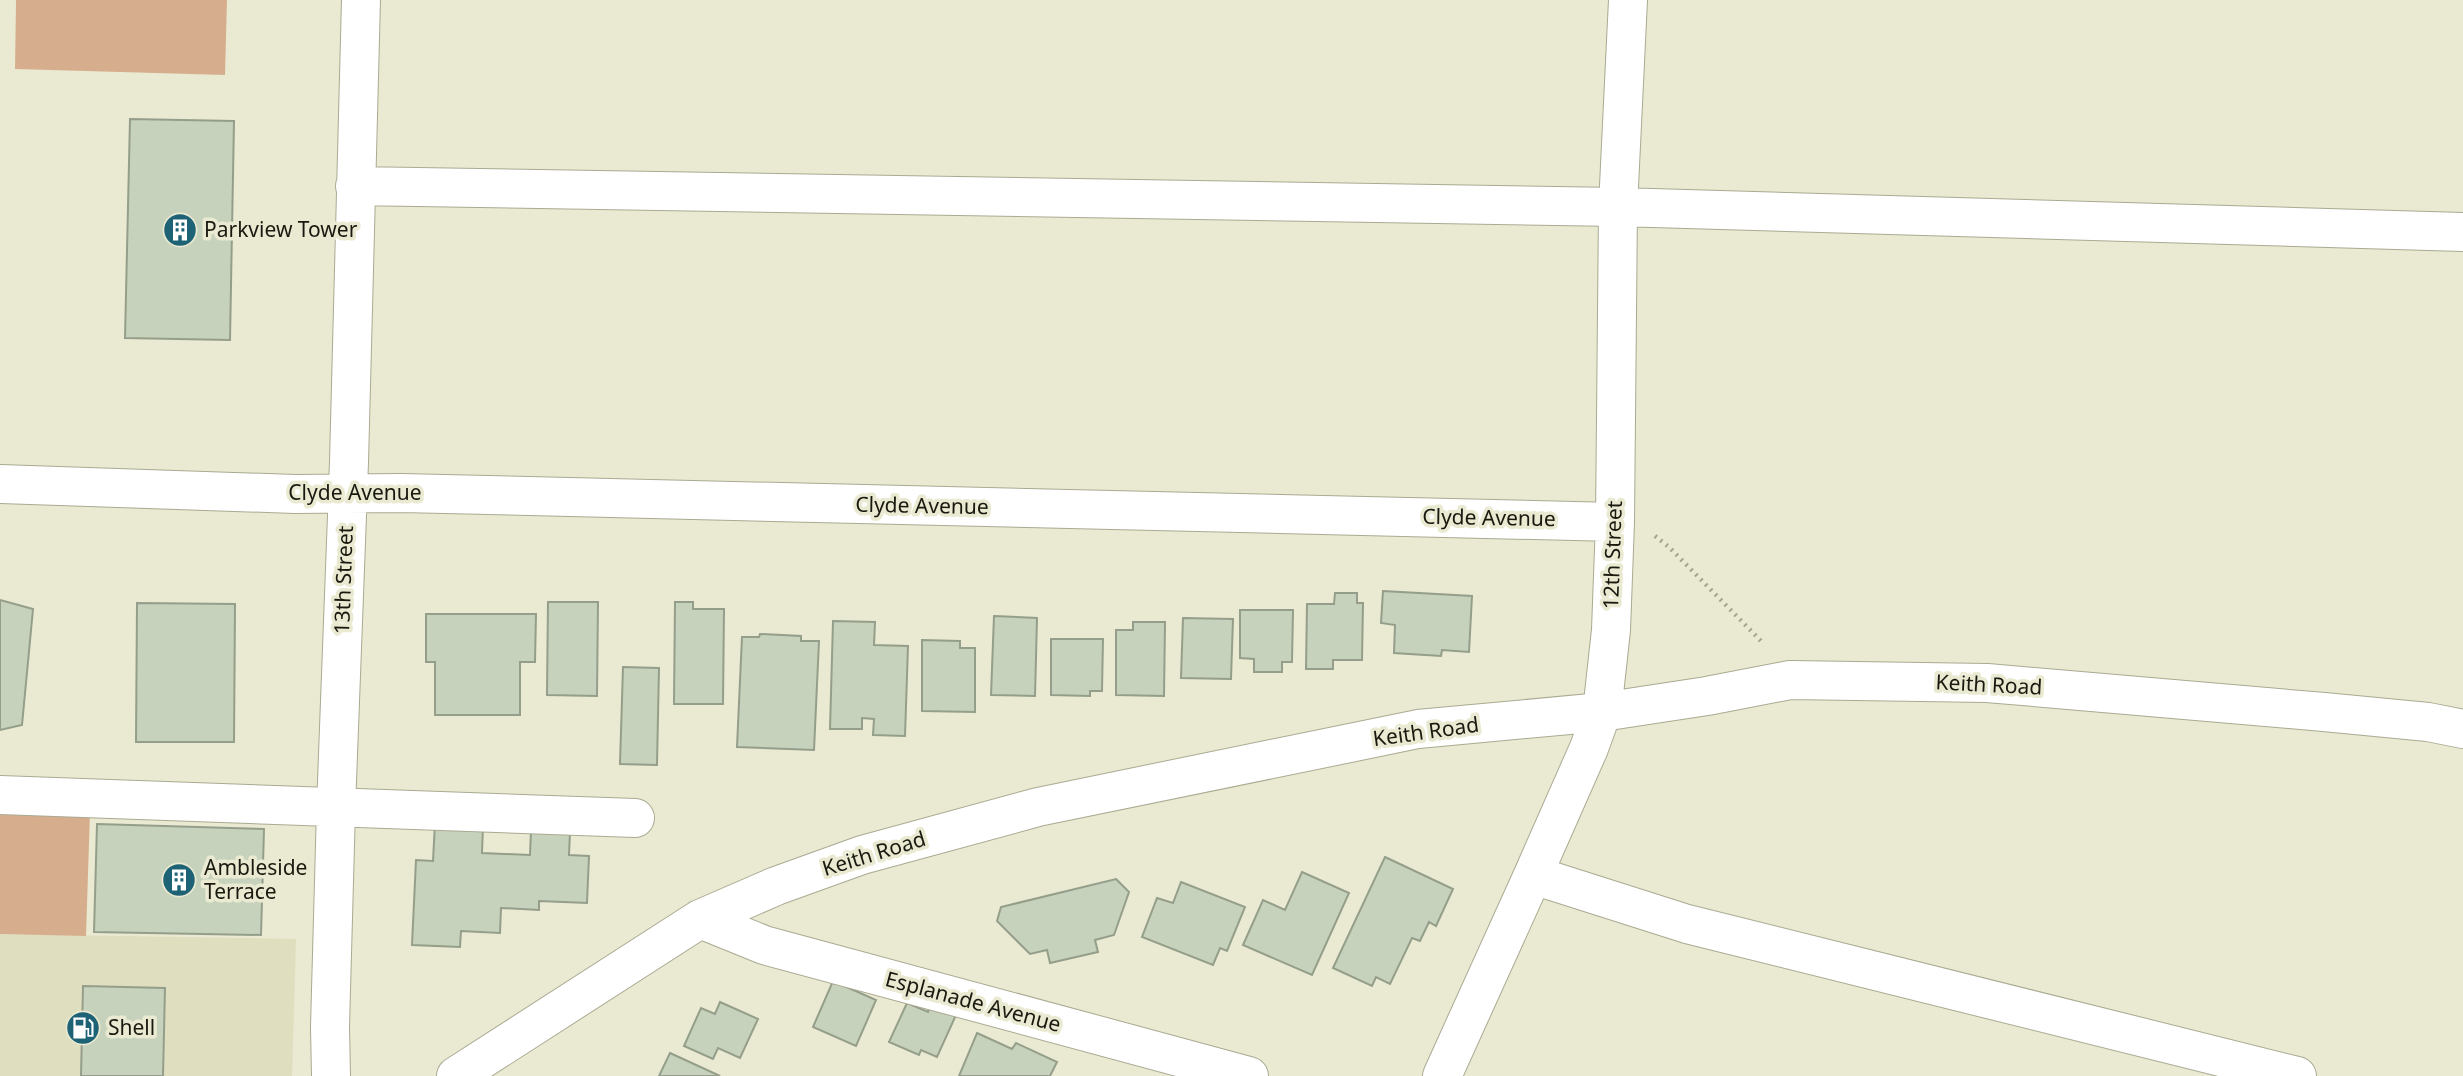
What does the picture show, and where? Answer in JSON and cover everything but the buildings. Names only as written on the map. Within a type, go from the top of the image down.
[{"type":"street","name":"13th Street","points":[[331,1076],[336,808],[361,0]]},
{"type":"street","name":"12th Street","points":[[1442,1076],[1589,748],[1602,712],[1611,630],[1615,522],[1618,207],[1628,0]]},
{"type":"street","points":[[355,186],[1618,207],[2463,232]]},
{"type":"street","name":"Clyde Avenue","points":[[0,484],[1615,522]]},
{"type":"street","name":"Keith Road","points":[[456,1076],[700,919],[776,886],[862,855],[1038,807],[1418,729],[1602,712],[1790,680],[1987,682],[2428,722],[2463,729]]},
{"type":"street","points":[[0,795],[635,818]]},
{"type":"street","points":[[1533,875],[1687,924],[2297,1076]]},
{"type":"street","name":"Esplanade Avenue","points":[[700,919],[764,945],[1249,1076]]},
{"type":"path","points":[[1615,522],[1650,532],[1669,547],[1768,648]]},
{"type":"shaded area","points":[[16,0],[227,0],[225,75],[15,69]]},
{"type":"shaded area","points":[[0,811],[90,812],[86,936],[0,934]]},
{"type":"shaded area","points":[[0,934],[296,939],[292,1076],[0,1076]]},
{"type":"place","name":"Parkview Tower","points":[[180,230]]},
{"type":"place","name":"Ambleside Terrace","points":[[179,880]]},
{"type":"place","name":"Shell","points":[[83,1028]]}]
